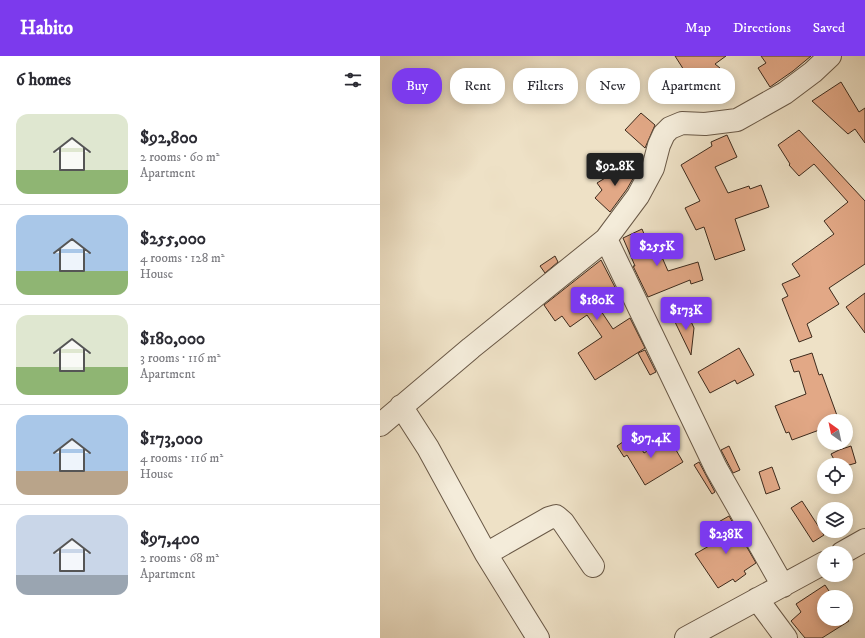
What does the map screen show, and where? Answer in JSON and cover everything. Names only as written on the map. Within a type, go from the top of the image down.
[{"type":"street","points":[[380,425],[401,406],[606,239],[638,196],[653,168],[662,140],[670,128],[682,123],[705,124],[737,120],[785,93],[813,72],[830,56]]},
{"type":"street","points":[[606,239],[716,468],[783,586]]},
{"type":"street","points":[[401,406],[428,448],[486,554],[538,638]]},
{"type":"street","points":[[486,554],[549,518],[556,516],[562,522],[592,566]]},
{"type":"street","points":[[853,547],[865,540]]},
{"type":"street","points":[[686,638],[817,567]]},
{"type":"street","points":[[757,599],[786,638]]},
{"type":"building","points":[[675,56],[726,56],[715,64],[720,68],[683,68]]},
{"type":"building","points":[[761,56],[811,56],[770,87],[758,68],[766,63]]},
{"type":"building","points":[[841,82],[859,112],[865,108],[865,143],[855,129],[848,134],[812,101]]},
{"type":"building","points":[[641,113],[655,125],[645,148],[625,130]]},
{"type":"building","points":[[799,130],[865,201],[865,264],[829,288],[839,304],[807,324],[812,337],[799,342],[782,299],[788,296],[782,284],[800,276],[792,264],[834,234],[824,221],[848,202],[814,164],[799,176],[789,165],[790,164],[778,145]]},
{"type":"building","points":[[727,135],[737,157],[715,167],[728,193],[749,186],[750,189],[761,185],[769,207],[735,219],[745,250],[715,260],[704,227],[696,230],[685,208],[700,201],[681,165],[712,146],[711,142]]},
{"type":"building","points":[[628,164],[635,175],[627,189],[610,212],[595,198],[602,190],[597,183]]},
{"type":"building","points":[[642,229],[654,258],[661,255],[668,271],[698,262],[703,280],[691,284],[690,280],[648,297],[633,266],[635,266],[623,238]]},
{"type":"building","points":[[555,256],[558,262],[545,273],[540,266]]},
{"type":"building","points":[[601,260],[618,293],[597,305],[613,329],[630,318],[645,348],[595,380],[578,353],[602,337],[587,315],[570,327],[562,316],[555,321],[544,305]]},
{"type":"building","points":[[865,293],[865,333],[846,307]]},
{"type":"building","points":[[688,315],[694,328],[691,355],[675,322]]},
{"type":"building","points":[[739,348],[754,375],[737,384],[735,380],[710,393],[698,372]]},
{"type":"building","points":[[645,350],[656,372],[650,375],[638,353]]},
{"type":"building","points":[[812,353],[819,375],[822,374],[836,414],[817,414],[817,431],[792,440],[789,432],[786,433],[775,406],[806,394],[799,371],[794,372],[790,360]]},
{"type":"building","points":[[633,435],[644,453],[669,438],[683,462],[645,485],[627,455],[624,457],[617,446]]},
{"type":"building","points":[[729,446],[740,470],[733,473],[721,450]]},
{"type":"building","points":[[839,450],[852,450],[856,463],[853,464],[853,458],[833,458],[831,454]]},
{"type":"building","points":[[699,462],[715,492],[712,494],[694,465]]},
{"type":"building","points":[[772,467],[780,489],[766,494],[759,472]]},
{"type":"building","points":[[802,501],[817,524],[817,538],[819,538],[813,542],[791,508]]},
{"type":"building","points":[[729,516],[756,563],[744,571],[746,574],[735,582],[733,579],[718,588],[695,554],[723,538],[715,524]]},
{"type":"building","points":[[825,585],[828,590],[817,590]]},
{"type":"building","points":[[817,590],[817,626],[841,626],[822,638],[805,638],[791,621],[801,612],[796,604]]}]
